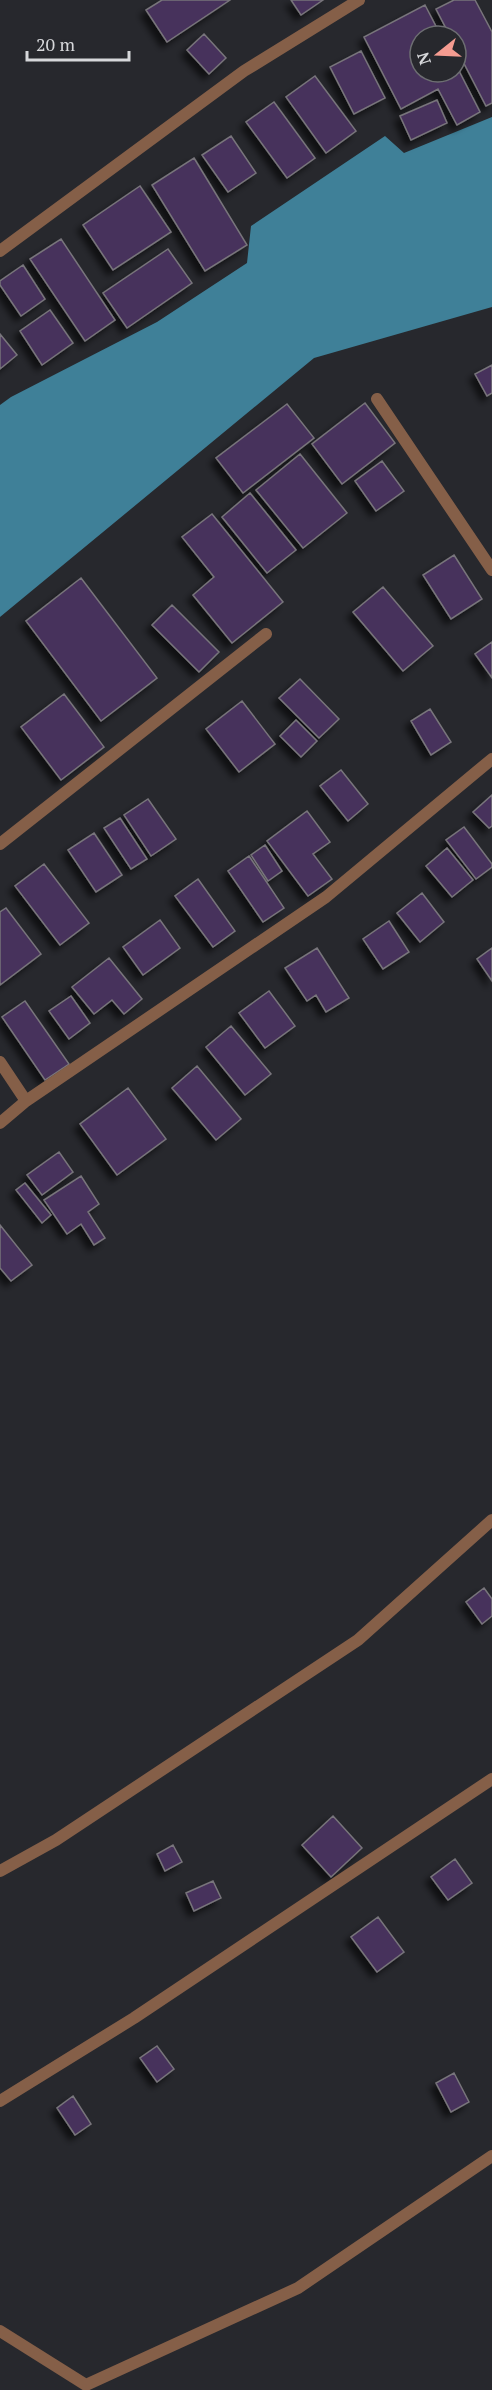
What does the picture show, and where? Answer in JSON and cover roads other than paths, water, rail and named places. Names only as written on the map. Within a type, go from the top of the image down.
[{"type":"street","points":[[0,252],[244,71],[359,0]]},
{"type":"street","points":[[377,399],[492,570]]},
{"type":"street","points":[[0,844],[266,634]]},
{"type":"street","points":[[0,1123],[27,1101],[326,897],[492,759]]},
{"type":"street","points":[[0,1062],[27,1101]]},
{"type":"street","points":[[0,1871],[56,1840],[358,1640],[492,1520]]},
{"type":"street","points":[[0,2101],[134,2019],[438,1813],[492,1779]]},
{"type":"street","points":[[0,2331],[86,2385],[298,2288],[492,2156]]},
{"type":"water","points":[[492,117],[492,307],[314,358],[0,617],[0,405],[11,397],[157,322],[247,263],[251,226],[385,136],[404,153]]}]
